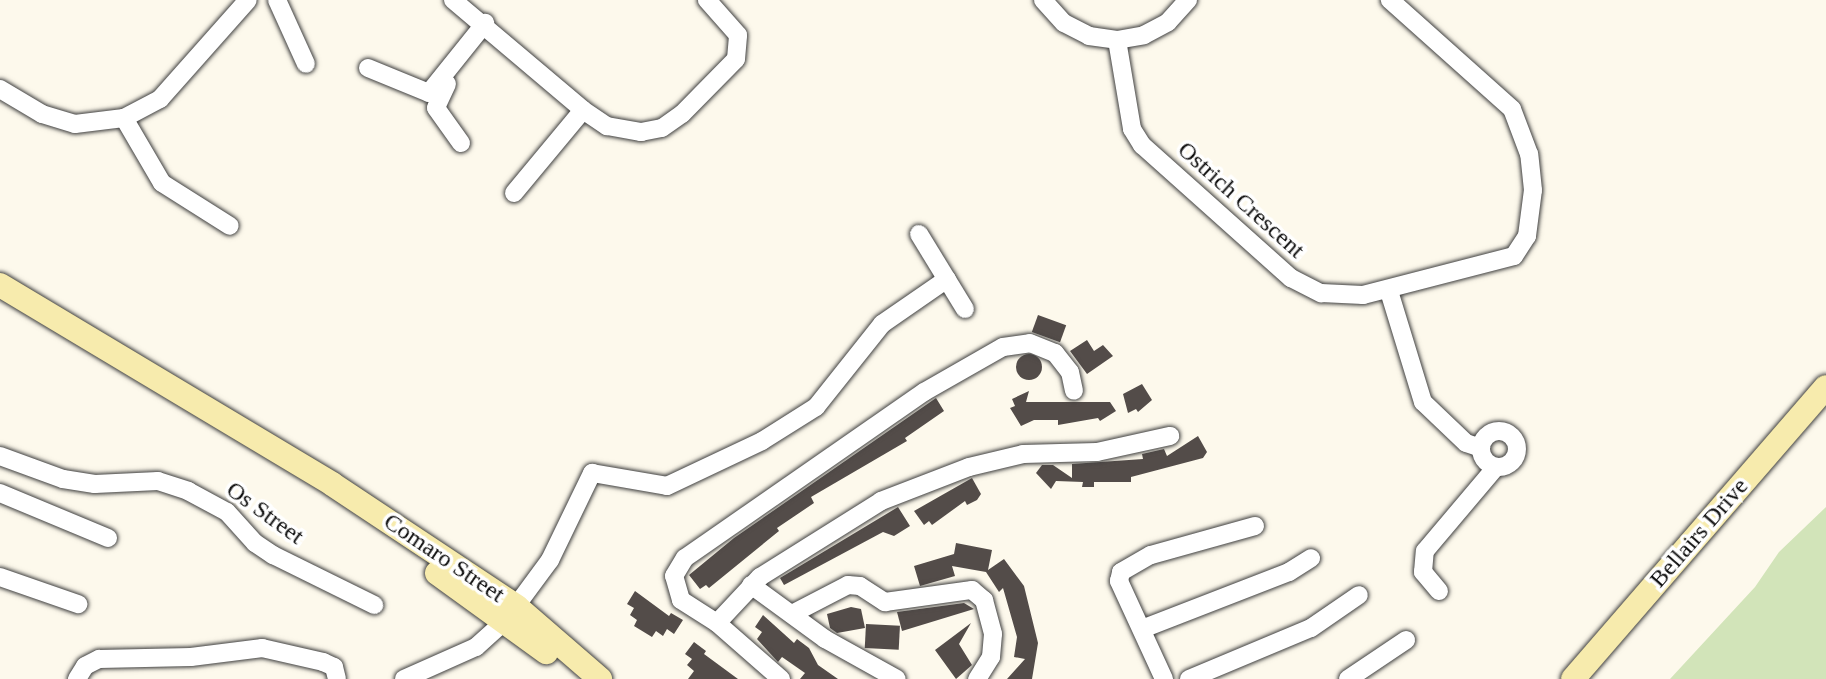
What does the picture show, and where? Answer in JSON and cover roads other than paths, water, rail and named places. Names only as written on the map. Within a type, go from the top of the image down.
[{"type":"street","points":[[0,89],[42,114],[75,124],[124,118],[152,105],[171,88],[248,0]]},
{"type":"street","points":[[277,0],[306,64]]},
{"type":"street","points":[[453,0],[488,26],[583,110],[620,131],[654,130],[682,114],[733,64],[738,35],[707,0]]},
{"type":"street","points":[[1044,0],[1064,23],[1089,36],[1117,40],[1144,35],[1168,22],[1188,0]]},
{"type":"street","name":"Ostrich Crescent","points":[[1117,40],[1132,129],[1152,154],[1298,282],[1338,296],[1389,291],[1514,256],[1525,241],[1533,190],[1529,153],[1511,109],[1390,0]]},
{"type":"street","points":[[368,68],[429,93],[488,26]]},
{"type":"street","points":[[461,143],[436,108],[437,101],[488,26]]},
{"type":"street","points":[[514,193],[583,110]]},
{"type":"street","points":[[124,118],[162,183],[230,226]]},
{"type":"street","points":[[919,234],[965,309]]},
{"type":"street","points":[[404,679],[476,647],[511,614],[550,560],[593,473],[667,486],[762,441],[816,407],[881,324],[947,279]]},
{"type":"street","name":"Comaro Street","points":[[0,285],[148,370],[277,453],[332,484],[600,679]]},
{"type":"street","points":[[1389,291],[1423,402],[1466,443],[1481,448]]},
{"type":"street","points":[[781,679],[717,623],[690,607],[676,592],[674,576],[685,558],[924,392],[1003,347],[1023,343],[1062,358],[1074,391]]},
{"type":"street","name":"Bellairs Drive","points":[[1573,679],[1826,387]]},
{"type":"street","points":[[1439,591],[1423,572],[1425,551],[1496,467],[1516,457],[1512,436],[1495,431],[1481,448]]},
{"type":"street","points":[[717,623],[751,585],[855,513],[969,467],[1031,452],[1097,452],[1170,436]]},
{"type":"street","points":[[1481,448],[1485,461],[1496,467]]},
{"type":"street","name":"Os Street","points":[[0,456],[63,479],[95,484],[158,481],[188,491],[227,512],[255,543],[273,555],[374,605]]},
{"type":"street","points":[[0,493],[108,538]]},
{"type":"street","points":[[1164,679],[1119,581],[1123,569],[1151,555],[1255,526]]},
{"type":"street","points":[[1142,628],[1289,572],[1311,558]]},
{"type":"street","points":[[0,577],[78,604]]},
{"type":"street","points":[[751,585],[825,639],[897,679]]},
{"type":"street","points":[[792,614],[848,585],[860,586],[885,602],[972,590],[984,600],[993,634],[991,657],[977,679]]},
{"type":"street","points":[[1189,679],[1311,628],[1360,595]]},
{"type":"street","name":"Comaro Street","points":[[511,614],[578,679]]},
{"type":"street","points":[[1348,679],[1406,640]]},
{"type":"street","points":[[77,679],[85,666],[99,659],[191,657],[262,649],[320,661],[334,667],[337,679]]}]
